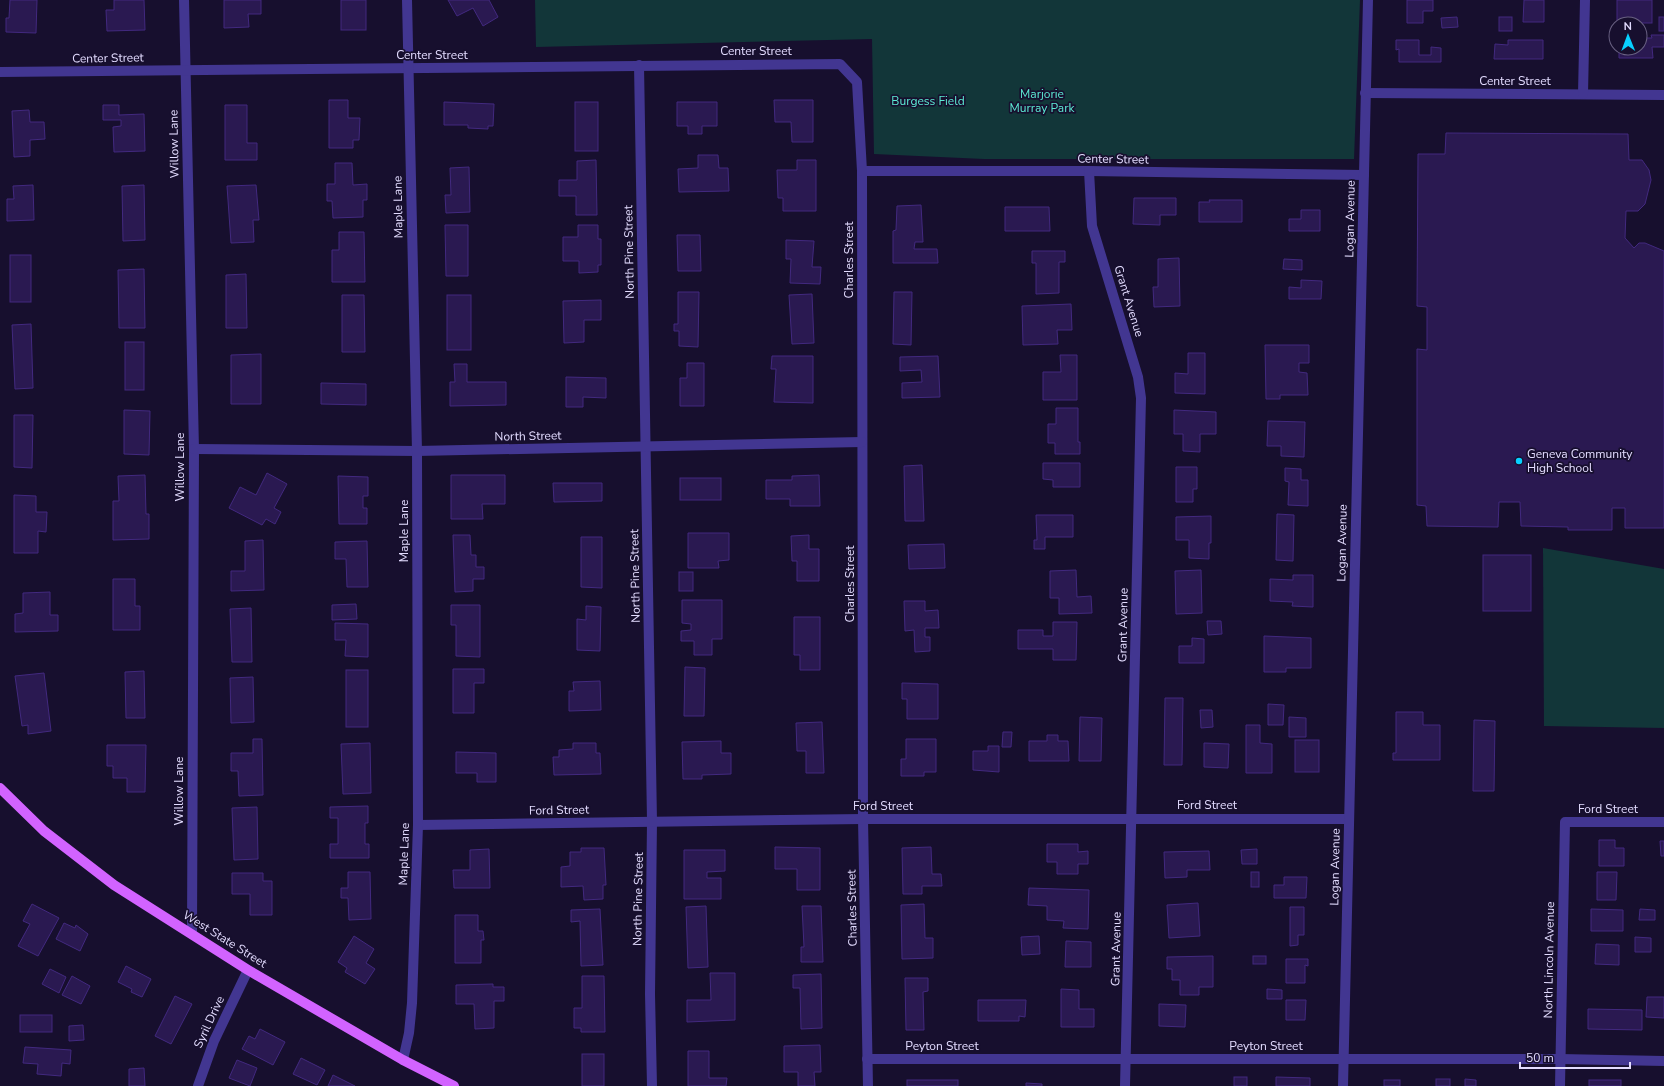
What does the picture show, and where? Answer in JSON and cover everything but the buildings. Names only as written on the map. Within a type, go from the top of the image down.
[{"type":"main road","name":"West State Street","points":[[0,788],[44,831],[114,885],[248,970],[403,1060],[454,1086]]},
{"type":"street","name":"Willow Lane","points":[[184,0],[194,449],[192,934]]},
{"type":"street","name":"Maple Lane","points":[[403,1060],[409,1034],[412,1003],[418,825],[417,451],[407,0]]},
{"type":"street","name":"Logan Avenue","points":[[1343,1086],[1368,0]]},
{"type":"street","points":[[1583,94],[1585,0]]},
{"type":"street","name":"Center Street","points":[[0,72],[840,64],[857,82]]},
{"type":"street","name":"North Pine Street","points":[[639,65],[652,821],[650,994],[652,1086]]},
{"type":"street","name":"Charles Street","points":[[857,82],[862,171],[863,819],[868,1086]]},
{"type":"street","name":"Center Street","points":[[1365,93],[1664,95]]},
{"type":"street","name":"Center Street","points":[[862,171],[1089,171],[1364,175]]},
{"type":"street","name":"Grant Avenue","points":[[1089,171],[1092,226],[1138,377],[1141,398],[1125,1086]]},
{"type":"street","name":"North Street","points":[[194,449],[417,451],[862,442]]},
{"type":"street","name":"Ford Street","points":[[418,825],[863,819],[1349,819]]},
{"type":"street","name":"Ford Street","points":[[1564,835],[1565,822],[1664,822]]},
{"type":"street","name":"North Lincoln Avenue","points":[[1560,1086],[1564,835]]},
{"type":"street","name":"Syril Drive","points":[[198,1086],[204,1064],[248,970]]},
{"type":"street","name":"Peyton Street","points":[[867,1059],[1560,1059],[1664,1061]]},
{"type":"green space","points":[[535,0],[1360,0],[1354,159],[984,159],[874,154],[872,39],[536,47]]},
{"type":"green space","points":[[1543,548],[1664,569],[1664,728],[1544,726]]},
{"type":"place","name":"Geneva Community High School","points":[[1519,461]]},
{"type":"park label","name":"Burgess Field","points":[[928,101]]},
{"type":"park label","name":"Marjorie Murray Park","points":[[1042,101]]}]
